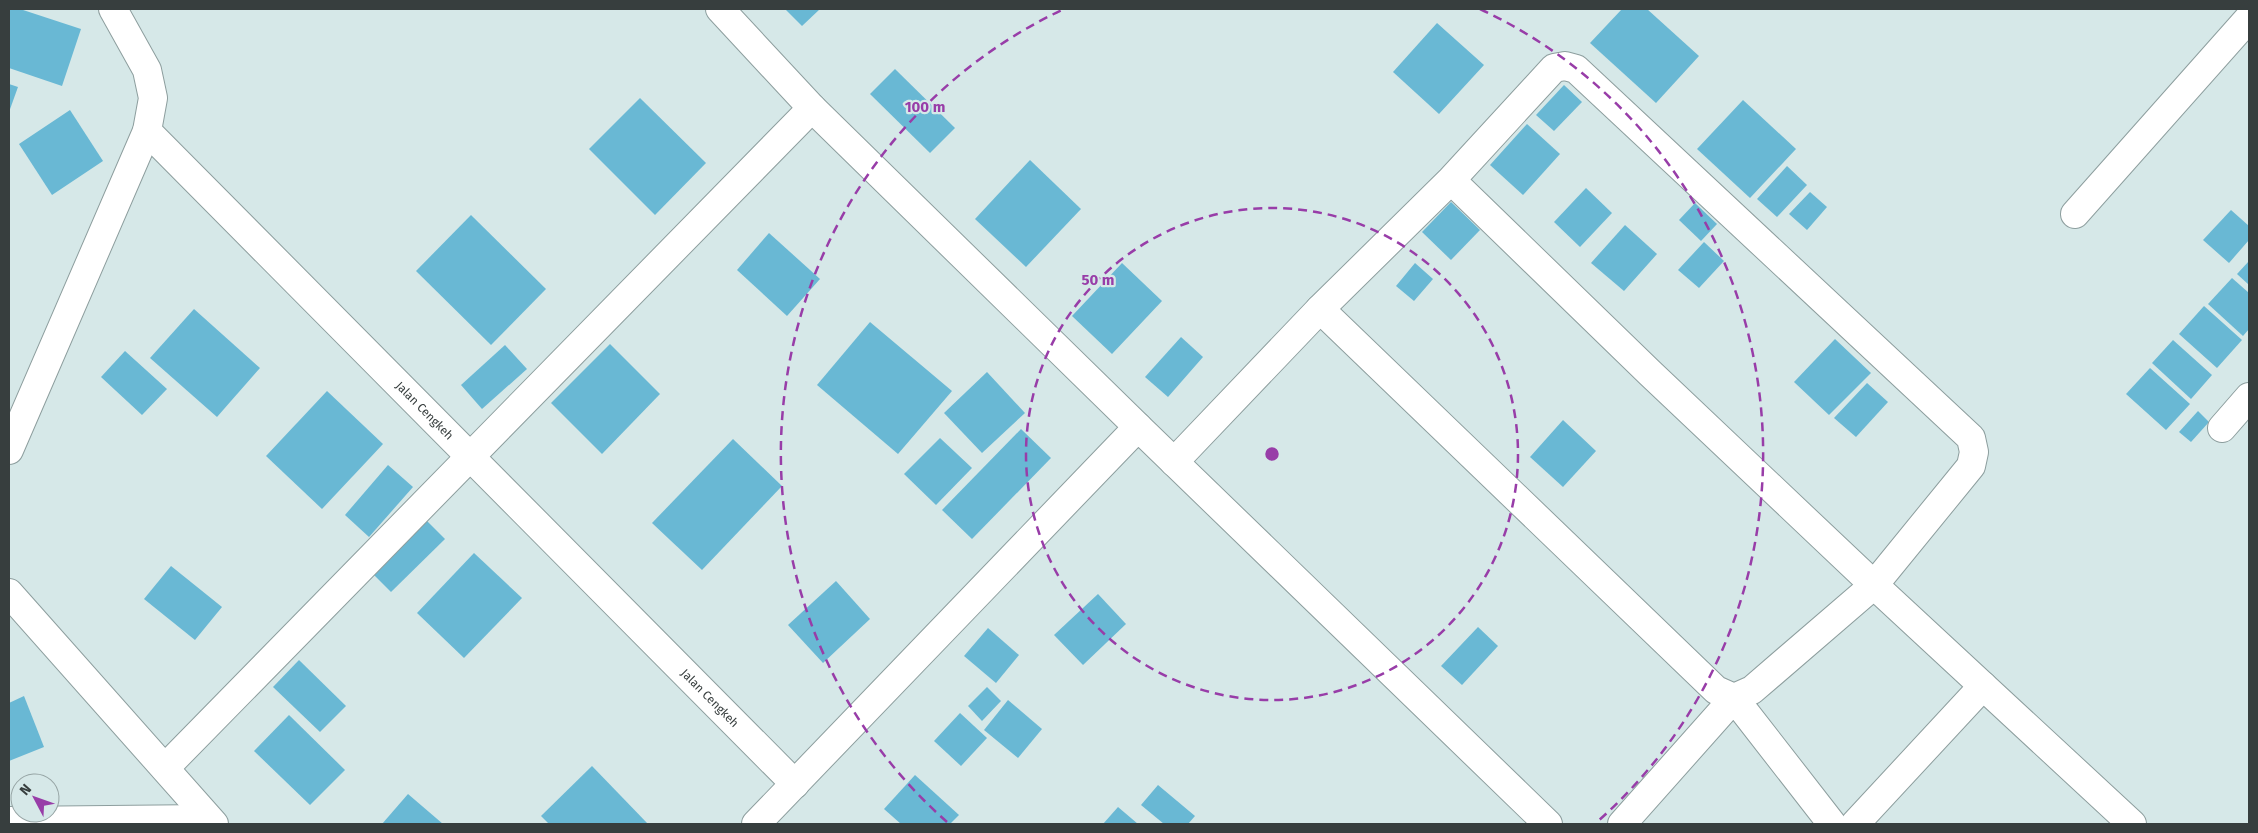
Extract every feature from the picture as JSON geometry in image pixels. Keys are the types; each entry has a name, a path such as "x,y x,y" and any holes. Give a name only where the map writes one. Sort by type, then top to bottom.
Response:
{"street":[{"path":"9,450 147,130 153,98 147,70 113,9"},
{"path":"720,9 812,108 1548,824"},
{"path":"2075,214 2249,18"},
{"path":"1174,462 1320,308 1451,180 1554,68 1565,66 1576,69 1971,438 1974,452 1971,466 1874,584 1772,674 1752,690 1734,698 1622,824"},
{"path":"165,768 812,108"},
{"name":"Jalan Cengkeh","path":"147,130 795,784"},
{"path":"1451,180 1650,373 2132,824"},
{"path":"1320,308 1716,690 1734,698 1832,824"},
{"path":"2222,428 2249,397"},
{"path":"756,824 1138,427"},
{"path":"9,593 211,821"},
{"path":"1855,824 1983,686"},
{"path":"9,821 211,821"}],"building":[{"path":"9,9 20,9 81,29 62,86 9,68"},
{"path":"785,9 820,9 802,26"},
{"path":"1622,9 1647,9 1699,56 1656,103 1590,43"},
{"path":"1437,23 1484,65 1439,114 1393,72"},
{"path":"895,69 955,128 930,153 870,94"},
{"path":"9,84 18,87 9,112"},
{"path":"1564,85 1582,102 1554,131 1536,115"},
{"path":"640,98 706,163 655,215 589,149"},
{"path":"1743,100 1796,149 1750,198 1697,149"},
{"path":"70,110 103,161 52,195 19,144"},
{"path":"1527,124 1560,154 1523,195 1490,165"},
{"path":"1030,160 1081,209 1026,267 975,219"},
{"path":"1787,166 1807,185 1777,217 1757,199"},
{"path":"1586,188 1612,213 1580,247 1554,222"},
{"path":"1810,192 1827,207 1807,230 1789,214"},
{"path":"1451,202 1480,230 1451,260 1422,232"},
{"path":"1695,203 1717,224 1701,241 1679,220"},
{"path":"2231,210 2249,226 2249,240 2229,263 2203,240"},
{"path":"471,215 546,289 491,345 416,271"},
{"path":"1625,225 1657,254 1624,291 1591,263"},
{"path":"769,233 820,279 787,316 737,270"},
{"path":"1704,242 1724,261 1699,288 1678,270"},
{"path":"2249,261 2249,285 2237,274"},
{"path":"1122,263 1162,301 1112,354 1072,316"},
{"path":"1415,263 1433,279 1414,301 1396,286"},
{"path":"2232,278 2249,293 2249,329 2243,336 2208,304"},
{"path":"2204,306 2242,340 2217,368 2179,334"},
{"path":"194,309 260,368 217,417 150,358"},
{"path":"870,322 952,391 898,454 817,385"},
{"path":"1181,337 1203,357 1168,397 1145,377"},
{"path":"1835,339 1871,373 1829,415 1794,382"},
{"path":"2173,340 2212,375 2191,399 2152,363"},
{"path":"610,344 660,394 602,454 551,403"},
{"path":"505,345 527,369 482,409 461,385"},
{"path":"125,351 167,389 142,415 101,377"},
{"path":"2150,368 2190,404 2166,430 2126,394"},
{"path":"987,372 1025,413 982,453 944,413"},
{"path":"1867,383 1888,402 1856,437 1834,418"},
{"path":"327,391 383,444 322,509 266,456"},
{"path":"2198,411 2209,422 2191,442 2179,432"},
{"path":"1563,420 1596,451 1563,487 1530,457"},
{"path":"1021,429 1051,458 972,539 942,510"},
{"path":"940,438 972,468 936,505 904,474"},
{"path":"733,439 782,486 702,570 652,523"},
{"path":"388,465 413,487 369,537 345,515"},
{"path":"423,517 445,539 391,592 369,570"},
{"path":"474,553 522,598 464,658 417,613"},
{"path":"171,566 222,607 195,640 144,599"},
{"path":"836,581 870,619 823,663 788,625"},
{"path":"1098,594 1126,624 1083,665 1054,635"},
{"path":"1478,627 1498,646 1462,685 1441,666"},
{"path":"988,628 1019,655 996,683 964,656"},
{"path":"299,660 346,706 320,732 273,687"},
{"path":"987,687 1001,701 982,721 968,706"},
{"path":"24,696 44,747 9,761 9,703"},
{"path":"1008,700 1042,729 1018,758 984,730"},
{"path":"960,713 987,738 961,766 934,741"},
{"path":"289,715 345,770 310,805 254,751"},
{"path":"592,766 648,824 549,824 541,816"},
{"path":"915,775 959,815 950,824 901,824 884,809"},
{"path":"1158,785 1195,816 1188,824 1164,824 1141,805"},
{"path":"408,794 443,824 382,824"},
{"path":"1118,807 1138,824 1103,824"}]}
